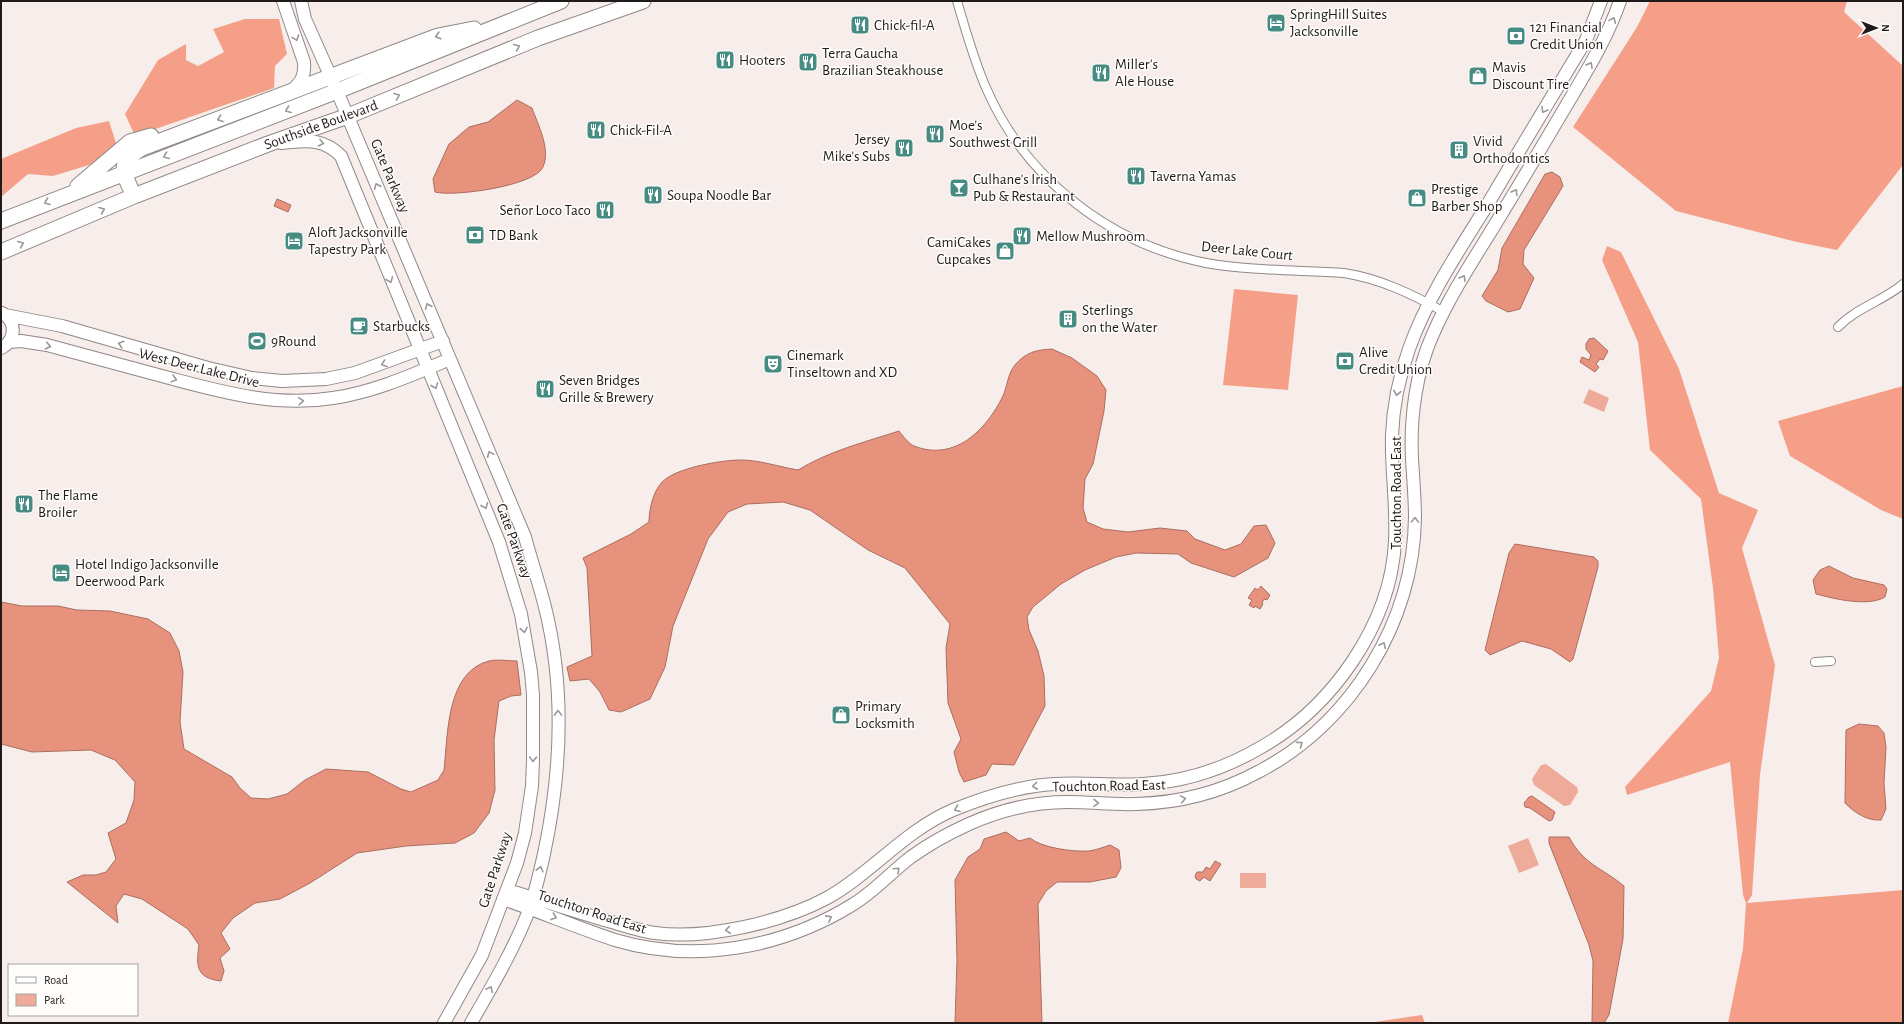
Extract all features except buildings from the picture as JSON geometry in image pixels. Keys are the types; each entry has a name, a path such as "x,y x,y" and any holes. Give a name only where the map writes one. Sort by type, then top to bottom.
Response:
{"highway":[{"name":"Southside Boulevard","path":"1,221 123,173 334,84 504,24 561,1"},
{"name":"Southside Boulevard","path":"1,252 134,196 268,144 348,116 538,38 643,1"},
{"path":"134,196 123,173 124,164 129,155 142,148 288,94 334,84"},
{"path":"66,195 130,142 141,138 196,128"}],"street":[{"path":"283,1 304,62 305,72 300,84 288,94"},
{"name":"Gate Parkway","path":"301,1 305,19 348,116 525,537 545,608 553,653 558,709 556,766 551,822 531,903 509,952 471,1023"},
{"name":"Deer Lake Court","path":"957,1 977,65 987,90 1010,131 1034,164 1054,184 1095,217 1141,242 1186,258 1233,267 1344,273 1362,276 1396,287 1444,312"},
{"name":"Touchton Road East","path":"505,895 531,903 656,933 676,934 717,931 758,924 826,898 850,883 913,832 952,811 1000,793 1027,787 1054,784 1144,784 1192,776 1239,759 1258,750 1292,727 1322,699 1350,667 1373,625 1386,588 1393,559 1395,540 1392,436 1395,401 1408,350 1429,304 1586,40 1601,1"},
{"name":"Touchton Road East","path":"531,903 616,940 653,948 706,951 758,944 778,939 815,925 849,907 884,882 910,858 935,840 955,830 998,813 1019,808 1064,802 1145,804 1192,797 1259,772 1313,735 1363,679 1375,661 1394,622 1411,562 1415,520 1412,441 1416,398 1430,341 1444,312 1478,252 1602,45 1620,1"},
{"path":"1529,134 1544,143"},
{"name":"Gate Parkway","path":"268,144 306,141 324,143 333,148 341,156 391,282 421,350 499,542 521,614 526,638 533,695 532,786 525,832 517,863 482,956 444,1023"},
{"path":"1838,327 1848,317 1876,303 1903,284"},
{"name":"West Deer Lake Drive","path":"3,314 62,326 208,368 267,380 311,380 341,376 370,369 443,341"},
{"name":"West Deer Lake Drive","path":"3,314 10,320 13,327 13,335 5,345"},
{"name":"West Deer Lake Drive","path":"5,345 22,341 47,346 219,392 270,400 316,400 353,394 391,383 450,359"},
{"path":"1815,662 1831,661"},
{"path":"1350,667 1363,679"},
{"path":"1338,682 1353,692"},
{"path":"1144,784 1145,804"},
{"path":"896,845 910,858"},
{"path":"770,920 778,939"},
{"path":"758,924 758,944"}],"green space":[{"path":"1589,389 1609,398 1604,412 1583,403"},
{"path":"1546,764 1577,787 1578,792 1570,805 1564,806 1534,785 1532,779 1541,765"},
{"path":"1528,838 1539,865 1519,873 1508,846"},
{"path":"1240,873 1266,873 1266,888 1240,888"}],"shaded area":[{"path":"1650,1 1847,1 1844,12 1903,66 1903,165 1837,250 1797,242 1676,211 1573,127 1637,27"},
{"path":"245,19 279,19 287,54 275,66 274,88 135,136 125,114 158,60 186,44 186,60 198,66 224,52 213,29"},
{"path":"517,100 532,108 543,137 546,153 545,160 543,167 537,174 510,185 493,188 459,193 435,192 433,179 449,144 469,127 488,122"},
{"path":"109,121 116,143 102,161 53,176 28,174 1,197 1,159 76,128"},
{"path":"1552,172 1560,177 1563,186 1524,250 1523,264 1534,278 1520,309 1508,312 1486,301 1482,296 1498,270 1502,248 1545,174"},
{"path":"277,199 291,205 288,212 274,206"},
{"path":"1607,246 1621,252 1679,369 1719,493 1758,510 1742,548 1775,665 1760,775 1752,895 1747,903 1903,890 1903,1023 1728,1023 1743,949 1746,903 1743,895 1730,762 1627,795 1625,787 1711,691 1719,658 1713,588 1701,499 1650,450 1638,342 1602,260"},
{"path":"1234,289 1298,295 1288,390 1223,385"},
{"path":"1594,338 1608,351 1603,360 1600,359 1596,364 1599,367 1595,372 1580,362 1582,357 1589,360 1591,355 1586,349 1586,344 1589,339"},
{"path":"1052,349 1072,358 1097,376 1106,390 1104,411 1093,464 1085,479 1083,508 1087,522 1103,529 1128,532 1160,528 1187,531 1195,539 1225,550 1241,544 1254,526 1266,525 1275,543 1268,558 1234,577 1191,563 1178,554 1136,553 1116,557 1085,570 1061,584 1033,607 1027,617 1029,630 1038,651 1044,676 1045,706 1014,765 992,764 986,775 964,782 959,772 954,752 961,739 948,703 946,648 950,624 905,568 868,550 810,510 783,502 747,504 728,512 708,539 673,626 665,667 650,699 621,712 609,710 600,692 589,679 570,681 567,667 592,656 587,568 583,558 631,534 649,522 653,498 659,486 667,478 692,467 733,460 755,461 798,470 822,457 899,431 912,445 929,450 943,450 956,446 968,440 988,420 1003,396 1011,372 1015,365 1027,354"},
{"path":"1903,386 1903,519 1881,510 1790,456 1778,421"},
{"path":"1515,544 1594,557 1598,561 1598,567 1573,659 1570,662 1551,649 1522,641 1490,655 1485,650 1509,553"},
{"path":"1829,566 1853,578 1884,585 1887,589 1885,597 1878,600 1861,602 1842,600 1816,594 1813,580 1820,570"},
{"path":"1261,586 1270,595 1267,600 1264,599 1260,609 1255,606 1254,608 1249,605 1252,600 1248,598 1255,588 1258,590"},
{"path":"1,602 22,606 58,606 77,610 110,611 148,619 170,633 179,651 183,672 180,722 184,749 232,777 240,788 251,798 268,799 287,794 305,780 326,769 368,772 401,789 411,792 438,780 444,770 452,706 457,691 464,678 475,667 489,661 517,661 521,695 511,696 499,701 494,740 495,790 489,813 474,833 455,843 406,846 357,853 310,883 280,899 255,903 233,918 221,933 230,949 220,958 224,971 221,981 207,977 202,974 198,965 199,945 188,929 142,899 124,894 116,906 118,923 67,882 83,875 96,875 106,872 116,859 108,833 126,823 134,800 135,782 115,760 91,750 32,752 1,744"},
{"path":"1859,724 1878,726 1884,733 1886,747 1884,783 1886,809 1881,820 1866,818 1845,803 1846,730"},
{"path":"1532,796 1555,812 1552,820 1549,821 1530,808 1525,807 1524,803 1529,797"},
{"path":"1006,832 1019,841 1030,838 1050,847 1066,850 1089,851 1110,845 1119,850 1121,868 1116,877 1090,882 1057,882 1046,891 1038,904 1042,1023 955,1023 957,960 955,880 968,857 980,849 984,839"},
{"path":"1549,837 1569,837 1587,860 1624,886 1623,939 1609,1015 1604,1023 1592,1023 1593,961 1589,945 1549,843"},
{"path":"1215,861 1221,864 1210,881 1204,877 1200,881 1196,879 1195,876 1197,872 1203,872 1206,867 1210,869"},
{"path":"1422,1015 1425,1023 1368,1023"}],"place":[{"name":"SpringHill Suites Jacksonville","path":"1276,23"},
{"name":"Chick-fil-A","path":"860,25"},
{"name":"121 Financial Credit Union","path":"1516,36"},
{"name":"Hooters","path":"725,60"},
{"name":"Terra Gaucha Brazilian Steakhouse","path":"808,62"},
{"name":"Miller's Ale House","path":"1101,73"},
{"name":"Mavis Discount Tire","path":"1478,76"},
{"name":"Chick-Fil-A","path":"596,130"},
{"name":"Moe's Southwest Grill","path":"935,134"},
{"name":"Jersey Mike's Subs","path":"904,148"},
{"name":"Vivid Orthodontics","path":"1459,150"},
{"name":"Taverna Yamas","path":"1136,176"},
{"name":"Culhane's Irish Pub & Restaurant","path":"959,188"},
{"name":"Soupa Noodle Bar","path":"653,195"},
{"name":"Prestige Barber Shop","path":"1417,198"},
{"name":"Señor Loco Taco","path":"605,210"},
{"name":"TD Bank","path":"475,235"},
{"name":"Mellow Mushroom","path":"1022,236"},
{"name":"Aloft Jacksonville Tapestry Park","path":"294,241"},
{"name":"CamiCakes Cupcakes","path":"1005,251"},
{"name":"Sterlings on the Water","path":"1068,319"},
{"name":"Starbucks","path":"359,326"},
{"name":"9Round","path":"257,341"},
{"name":"Alive Credit Union","path":"1345,361"},
{"name":"Cinemark Tinseltown and XD","path":"773,364"},
{"name":"Seven Bridges Grille & Brewery","path":"545,389"},
{"name":"The Flame Broiler","path":"24,504"},
{"name":"Hotel Indigo Jacksonville Deerwood Park","path":"61,573"},
{"name":"Primary Locksmith","path":"841,715"}]}
